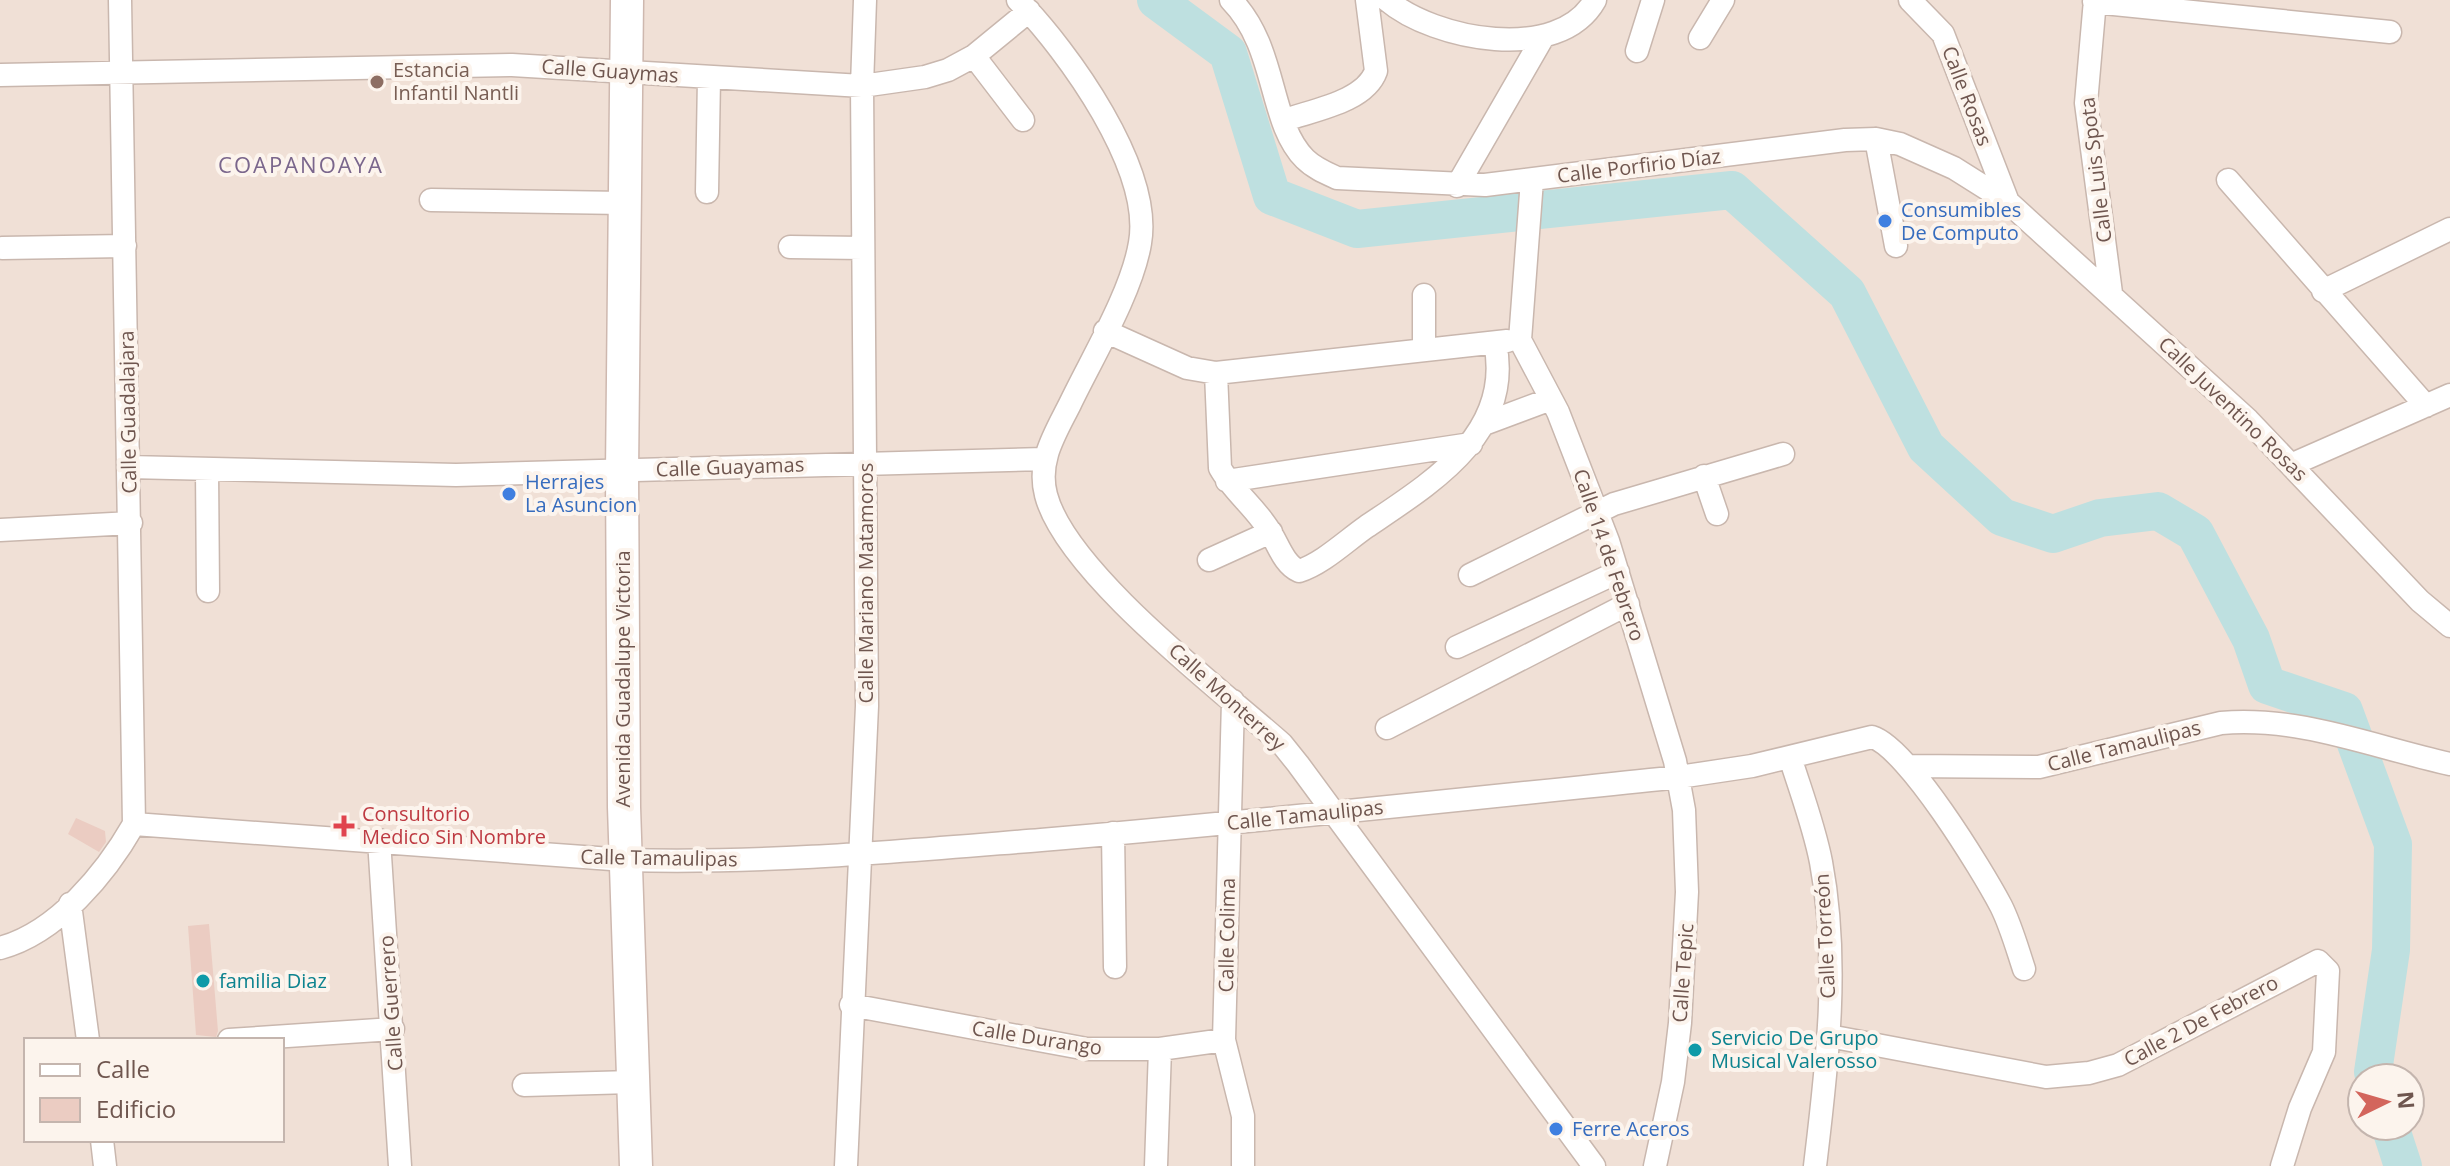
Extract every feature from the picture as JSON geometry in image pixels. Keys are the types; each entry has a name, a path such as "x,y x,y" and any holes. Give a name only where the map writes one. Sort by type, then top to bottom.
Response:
{"main road":[{"name":"Avenida Guadalupe Victoria","path":"627,0 622,472 625,860 636,1166"}],"street":[{"name":"Calle Guadalajara","path":"120,0 134,824"},
{"name":"Calle Mariano Matamoros","path":"846,1166 867,706 862,86 865,0"},
{"name":"Calle Porfirio Díaz","path":"1231,0 1246,16 1257,35 1285,120 1305,159 1337,178 1457,186 1532,180 1813,142 1876,139 1923,153 2008,202"},
{"path":"1285,120 1351,96 1372,81 1376,71 1367,0"},
{"path":"1390,1 1415,20 1455,34 1543,37 1572,25 1588,12 1595,0"},
{"path":"1637,51 1653,0"},
{"path":"1700,38 1723,0"},
{"name":"Calle Rosas","path":"1910,0 1943,34 2008,202"},
{"path":"2094,1 2390,32"},
{"name":"Calle Luis Spota","path":"2094,1 2086,72 2088,137 2111,293"},
{"name":"Calle Guaymas","path":"0,75 512,65 627,69 709,78 862,86 925,77 974,56 1024,6"},
{"path":"1024,6 1057,43 1096,105 1122,153 1141,200 1140,245 1105,331 1044,459"},
{"path":"1457,186 1543,37"},
{"path":"974,56 1023,120"},
{"path":"707,192 709,78"},
{"path":"1876,139 1896,246"},
{"path":"1105,331 1187,368 1216,373 1520,340 1532,180"},
{"path":"2228,180 2426,406"},
{"path":"431,200 624,203"},
{"name":"Calle Juventino Rosas","path":"2008,202 2111,293 2293,464 2420,601 2450,626"},
{"path":"2323,291 2450,229"},
{"path":"2,248 125,246"},
{"path":"790,247 863,248"},
{"path":"1424,295 1424,350"},
{"name":"Calle 14 de Febrero","path":"1520,340 1551,399 1597,512 1628,604 1679,777"},
{"path":"1216,373 1217,451 1227,481 1260,514 1293,569 1306,569 1431,483 1471,444 1484,424 1496,388 1495,343"},
{"path":"2293,464 2450,395"},
{"path":"1484,424 1551,399"},
{"path":"1227,481 1471,444"},
{"path":"1470,575 1597,512 1704,476 1783,454"},
{"name":"Calle Guayamas","path":"129,467 394,475 622,472 865,462 1044,459"},
{"name":"Calle Monterrey","path":"1044,459 1047,498 1089,566 1132,613 1282,744 1594,1166"},
{"path":"207,470 208,591"},
{"path":"1704,476 1717,514"},
{"path":"0,530 131,523"},
{"path":"1209,560 1271,532"},
{"path":"1457,647 1618,572"},
{"path":"1387,728 1628,604"},
{"name":"Calle Colima","path":"1233,701 1224,1040 1243,1116 1243,1166"},
{"name":"Calle Tamaulipas","path":"134,824 625,860 694,861 859,854 1113,833 1679,777 1790,757 1872,737 1884,740 1908,766 2039,767 2221,723 2281,721 2450,764"},
{"name":"Calle Torreón","path":"1790,757 1813,828 1825,892 1830,963 1829,1036 1815,1166"},
{"path":"1908,766 1988,882 2007,921 2024,969"},
{"name":"Calle Tepic","path":"1655,1166 1673,1082 1685,954 1687,847 1679,777"},
{"path":"0,948 33,935 70,904 114,855 134,824"},
{"path":"1113,833 1115,967"},
{"name":"Calle Guerrero","path":"379,840 400,1166"},
{"path":"70,904 88,1038"},
{"name":"Calle 2 De Febrero","path":"1829,1036 2046,1077 2069,1076 2118,1065 2310,963 2324,963 2328,971 2324,1052 2300,1108 2282,1166"},
{"name":"Calle Durango","path":"851,1005 1087,1049 1160,1049 1224,1040"},
{"path":"259,1038 393,1029"},
{"path":"1156,1166 1160,1049"},
{"path":"524,1085 632,1082"},
{"path":"102,1142 105,1166"}],"shaded area":[{"path":"0,0 2450,0 2450,1166 0,1166"}],"building":[{"path":"76,818 105,831 106,842 99,852 68,834"},
{"name":"familia Diaz","path":"209,924 216,1037 196,1035 188,926"}],"waterway":[{"path":"1156,0 1228,53 1272,196 1357,229 1732,190 1847,293 1926,447 2002,517 2053,534 2100,518 2158,511 2195,533 2251,639 2267,685 2344,711 2393,844 2391,950 2374,1062"},
{"path":"2395,1142 2403,1166"}],"place":[{"name":"Estancia Infantil Nantli","path":"377,82"},
{"name":"Consumibles De Computo","path":"1885,221"},
{"name":"Herrajes La Asuncion","path":"509,494"},
{"name":"Consultorio Medico Sin Nombre","path":"344,826"},
{"name":"familia Diaz","path":"203,981"},
{"name":"Servicio De Grupo Musical Valerosso","path":"1695,1050"},
{"name":"Ferre Aceros","path":"1556,1129"}],"district":[{"name":"COAPANOAYA","path":"301,165"}]}
